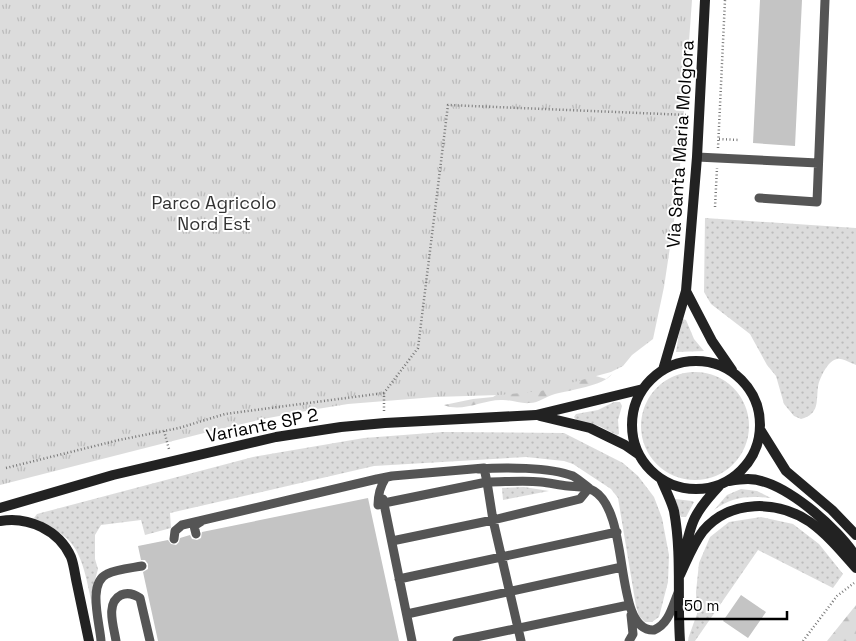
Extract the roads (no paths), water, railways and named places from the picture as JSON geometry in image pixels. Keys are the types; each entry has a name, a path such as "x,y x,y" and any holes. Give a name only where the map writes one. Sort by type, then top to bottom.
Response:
{"main road":[{"name":"Via Santa Maria Molgora","path":"663,370 686,291 700,116 705,0"},
{"path":"680,574 694,517 706,499 724,483 740,473 749,462 761,432 760,414 755,397 749,387 732,371 712,341 686,291"},
{"path":"732,371 716,364 699,360 676,364 663,370 649,381 643,388 634,408 632,419 634,440 638,454 645,464 661,479 680,487 707,489 724,483 750,479 768,484 795,497 810,508 834,531 856,557"},
{"name":"Variante SP 2","path":"0,508 172,460 284,436 341,427 385,423 536,415 643,388"},
{"name":"Variante SP 2","path":"536,415 590,428 625,445 638,454"},
{"path":"761,432 786,471 832,510 856,535"},
{"path":"661,479 674,510 680,574 678,618 680,641"},
{"path":"680,574 697,540 712,522 733,510 749,506 781,509 805,519 830,539 856,568"},
{"path":"0,521 20,521 35,524 48,530 64,546 72,559 89,641"},
{"path":"673,641 678,618"}],"lane":[{"path":"759,198 816,202 826,0"},
{"path":"697,157 818,163"},
{"path":"174,539 175,531 182,526 205,519 392,476 484,468 488,482 493,520 521,641"},
{"path":"412,641 392,541 378,495 386,477 480,469 521,469 574,476 602,497 609,505 617,532 630,608 633,634 629,641"},
{"path":"377,480 381,504"},
{"path":"381,504 488,482 540,482 589,488"},
{"path":"392,541 493,520 580,499 589,488"},
{"path":"196,534 194,526 205,519"},
{"path":"399,579 617,532"},
{"path":"100,639 95,595 98,582 106,574 142,566"},
{"path":"407,614 622,567"},
{"path":"630,608 642,628 654,630 666,622 679,591"},
{"path":"116,641 111,614 113,604 116,598 125,594 134,594 140,598 150,641"},
{"path":"457,641 630,608"}],"park label":[{"name":"Parco Agricolo Nord Est","path":"214,212"}]}
